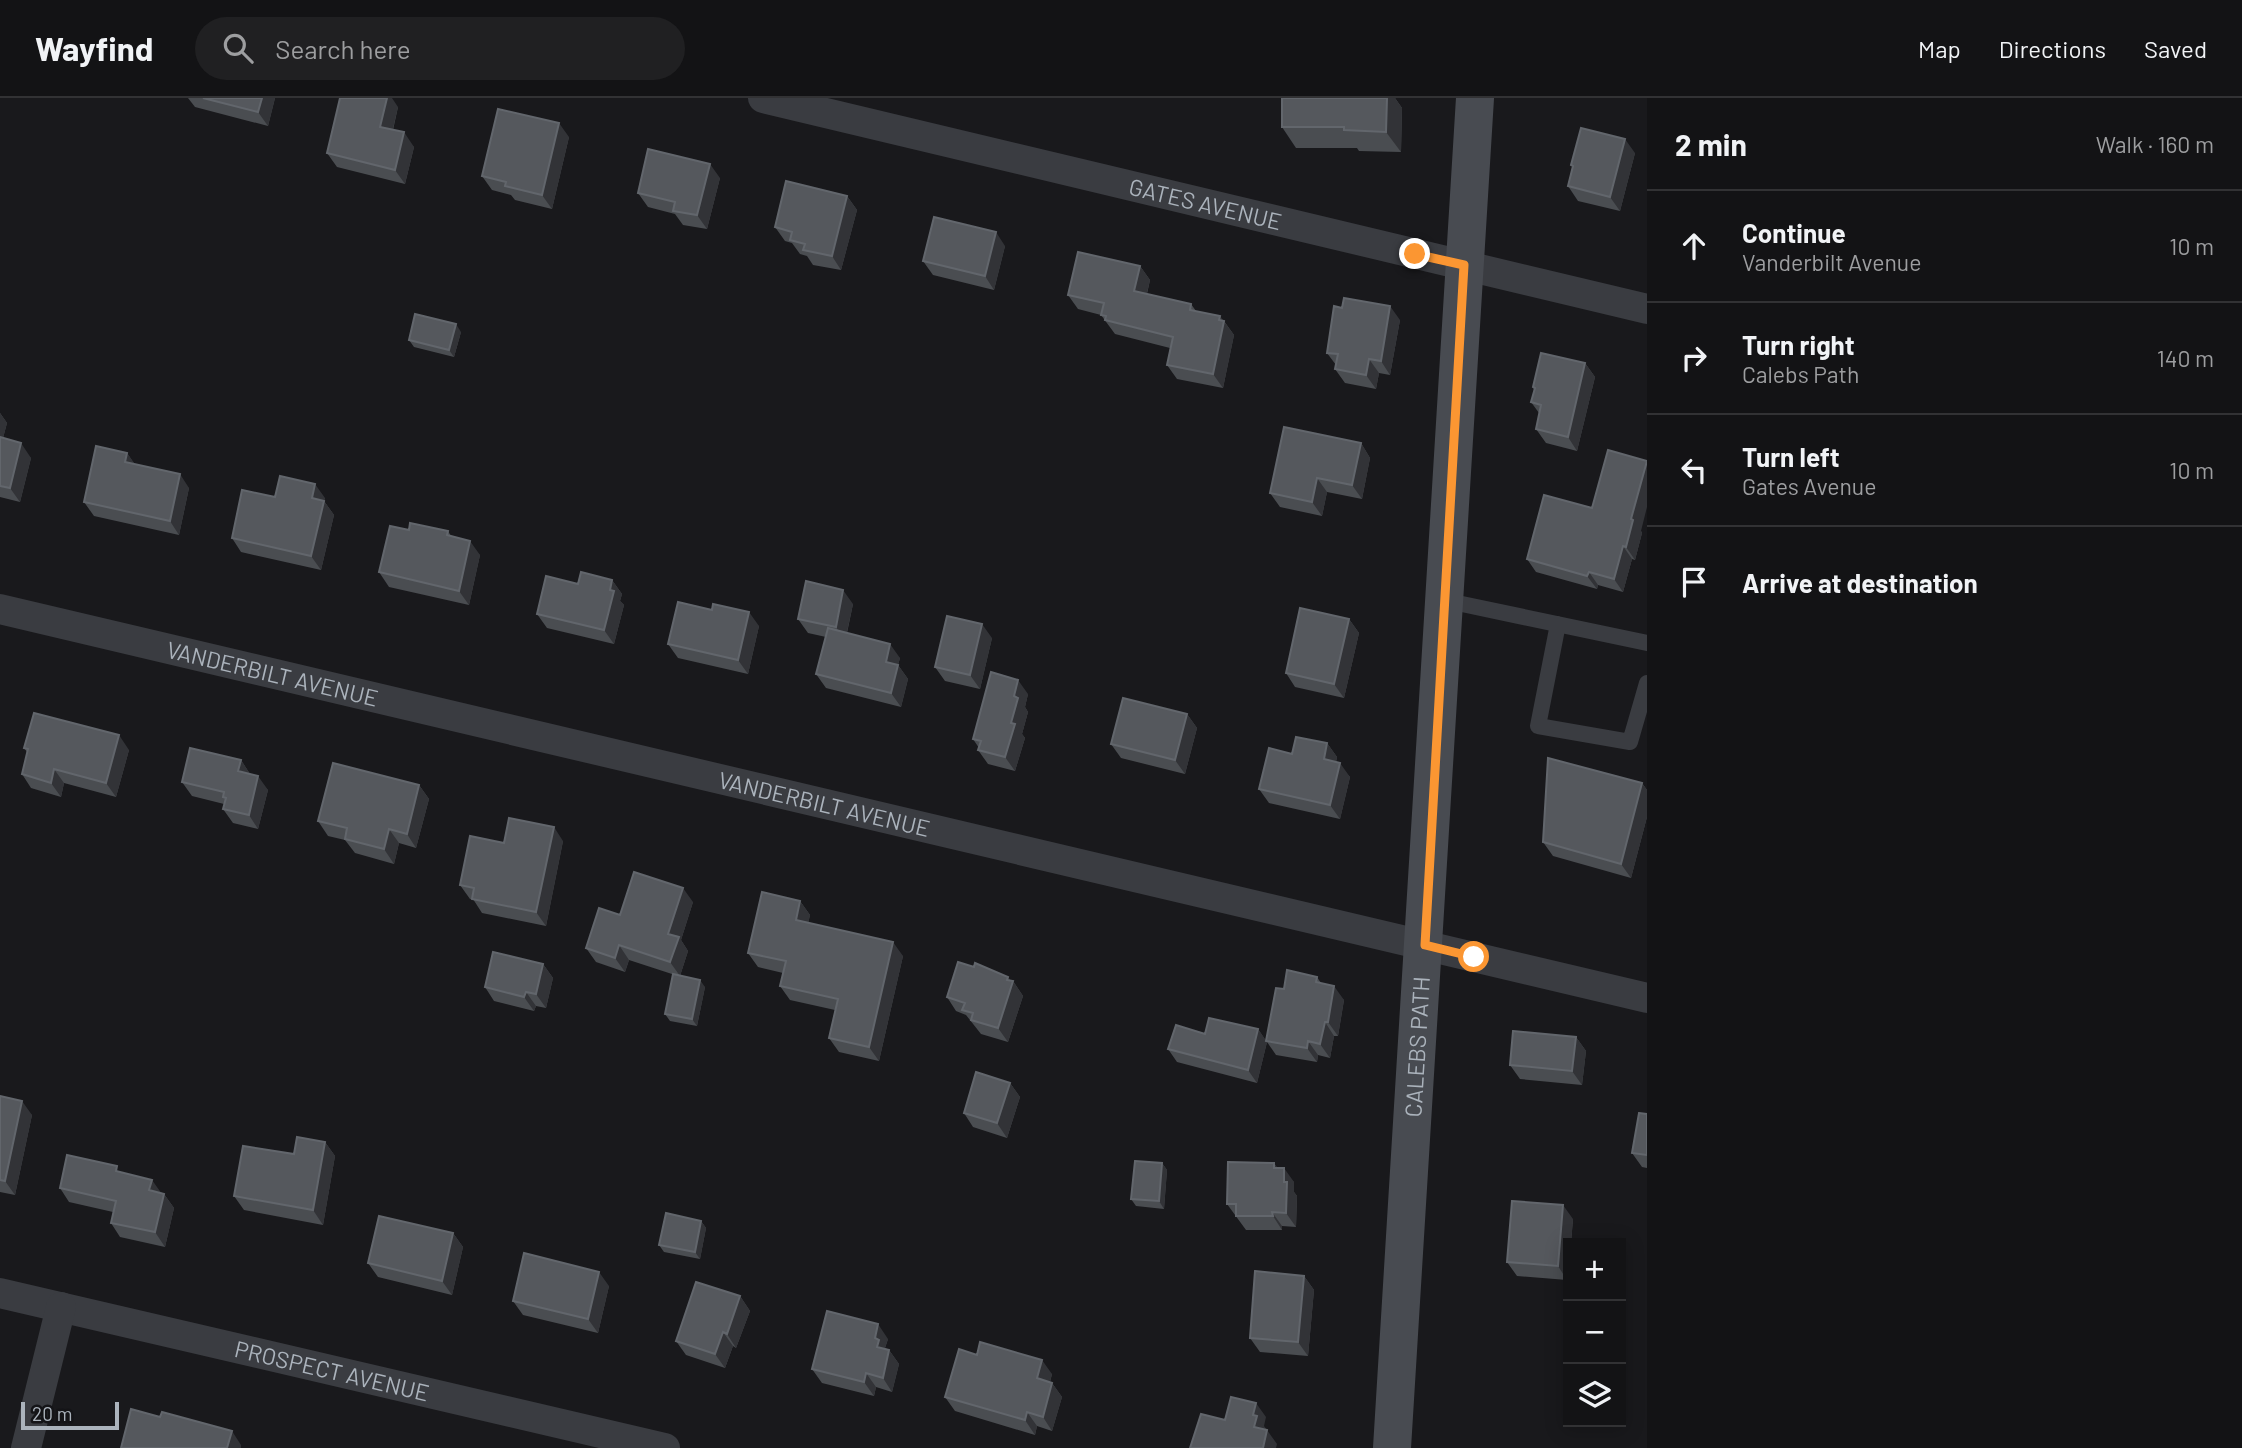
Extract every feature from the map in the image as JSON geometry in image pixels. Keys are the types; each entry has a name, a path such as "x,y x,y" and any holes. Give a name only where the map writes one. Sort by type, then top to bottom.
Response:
{"street":[{"name":"GATES AVENUE","path":"763,98 1647,309"},
{"name":"CALEBS PATH","path":"1392,1448 1475,98"},
{"name":"VANDERBILT AVENUE","path":"0,609 1647,998"},
{"name":"PROSPECT AVENUE","path":"0,1293 665,1448"},
{"path":"26,1448 61,1307"}],"lane":[{"path":"1443,600 1647,643"},
{"path":"1558,624 1538,726 1630,742 1647,683"}],"building":[{"path":"203,98 262,98 258,112"},
{"path":"340,98 387,98 380,127 404,132 395,170 327,153"},
{"path":"1282,98 1387,98 1386,132 1344,130 1344,127 1282,127"},
{"path":"498,109 559,123 542,195 505,186 506,182 482,176"},
{"path":"1581,128 1625,139 1610,197 1568,186"},
{"path":"648,149 710,164 697,215 673,211 675,202 638,193"},
{"path":"786,181 847,196 832,256 803,250 805,244 790,240 792,232 775,227"},
{"path":"934,217 996,232 985,276 923,261"},
{"path":"1078,252 1140,266 1134,291 1191,304 1190,310 1220,316 1219,320 1224,321 1213,374 1167,365 1173,337 1105,320 1106,316 1101,315 1104,303 1068,295"},
{"path":"1344,298 1390,306 1381,361 1369,359 1366,375 1335,369 1338,354 1327,353 1334,306 1342,308"},
{"path":"415,314 456,324 449,350 409,340"},
{"path":"1541,353 1585,363 1568,437 1536,429 1541,405 1531,402"},
{"path":"1284,427 1361,443 1352,485 1317,478 1312,502 1270,493"},
{"path":"0,437 21,443 10,488 0,486"},
{"path":"96,446 127,453 125,462 180,474 170,521 84,502"},
{"path":"1608,450 1647,461 1626,547 1623,546 1614,579 1589,572 1587,576 1527,559 1544,495 1592,508"},
{"path":"280,476 315,484 312,498 324,501 311,556 232,538 242,490 275,497"},
{"path":"410,523 448,531 447,535 470,541 459,591 379,572 390,526 409,530"},
{"path":"581,572 612,580 610,590 614,591 604,630 537,614 546,576 578,584"},
{"path":"806,581 843,590 836,627 798,619"},
{"path":"678,602 712,610 713,604 749,612 738,660 668,644"},
{"path":"1300,608 1349,619 1334,684 1286,673"},
{"path":"947,616 982,624 970,675 935,667"},
{"path":"828,628 890,644 886,662 898,665 891,693 816,674"},
{"path":"991,672 1018,680 1014,696 1018,698 1011,723 1015,724 1005,757 978,750 981,741 973,739"},
{"path":"1123,698 1187,714 1175,760 1111,744"},
{"path":"34,713 119,735 106,783 54,769 51,783 22,774 28,749 24,748"},
{"path":"1296,737 1327,743 1324,759 1340,763 1330,805 1259,789 1269,748 1292,754"},
{"path":"190,748 241,760 238,771 258,776 249,815 223,809 226,798 223,797 224,792 182,782"},
{"path":"1548,758 1642,783 1621,864 1543,842"},
{"path":"333,763 419,785 407,834 389,829 384,849 345,839 347,828 318,821"},
{"path":"509,818 554,827 536,912 472,899 474,888 460,885 470,836 504,843"},
{"path":"634,872 683,888 668,934 679,937 670,962 619,945 615,958 586,948 599,908 620,915"},
{"path":"762,892 800,901 796,920 893,942 869,1047 829,1038 838,999 780,986 786,961 748,953"},
{"path":"493,952 543,964 536,994 526,992 524,997 485,987"},
{"path":"958,962 974,967 975,963 1013,981 998,1028 971,1020 973,1013 962,1010 965,1003 947,997"},
{"path":"1287,970 1317,977 1316,982 1334,986 1328,1022 1325,1022 1320,1044 1308,1041 1307,1048 1266,1041 1276,988 1284,989"},
{"path":"673,974 700,980 692,1019 665,1014"},
{"path":"1209,1018 1258,1029 1248,1070 1168,1049 1176,1025 1205,1034"},
{"path":"1513,1031 1576,1037 1572,1071 1510,1065"},
{"path":"976,1072 1010,1083 997,1123 964,1113"},
{"path":"0,1096 22,1101 5,1181 0,1180"},
{"path":"1639,1113 1647,1114 1647,1155 1632,1153"},
{"path":"297,1137 325,1142 313,1210 234,1196 243,1146 294,1154"},
{"path":"67,1155 117,1166 116,1171 152,1180 149,1190 164,1194 155,1232 111,1223 116,1201 60,1188"},
{"path":"1135,1161 1162,1163 1159,1201 1131,1199"},
{"path":"1228,1162 1274,1163 1274,1168 1284,1168 1284,1182 1287,1182 1286,1213 1272,1212 1273,1216 1236,1216 1236,1204 1227,1204"},
{"path":"1512,1201 1563,1205 1558,1266 1507,1262"},
{"path":"666,1213 701,1221 695,1252 659,1245"},
{"path":"379,1216 453,1233 442,1281 368,1263"},
{"path":"524,1253 599,1272 588,1319 513,1301"},
{"path":"1255,1271 1304,1276 1298,1342 1250,1338"},
{"path":"696,1282 740,1296 727,1334 723,1332 715,1354 676,1341"},
{"path":"827,1311 878,1324 875,1338 879,1340 877,1347 889,1350 883,1378 866,1373 864,1382 812,1369"},
{"path":"980,1342 1042,1360 1037,1378 1052,1383 1043,1417 1027,1412 1025,1420 945,1397 959,1349 977,1355"},
{"path":"1231,1397 1256,1403 1254,1427 1267,1430 1263,1448 1190,1448 1201,1414 1225,1420"},
{"path":"131,1409 160,1417 162,1412 232,1431 227,1448 121,1448"}],"route":[{"path":"1415,254 1464,265 1447,524 1425,945 1474,957"}]}
